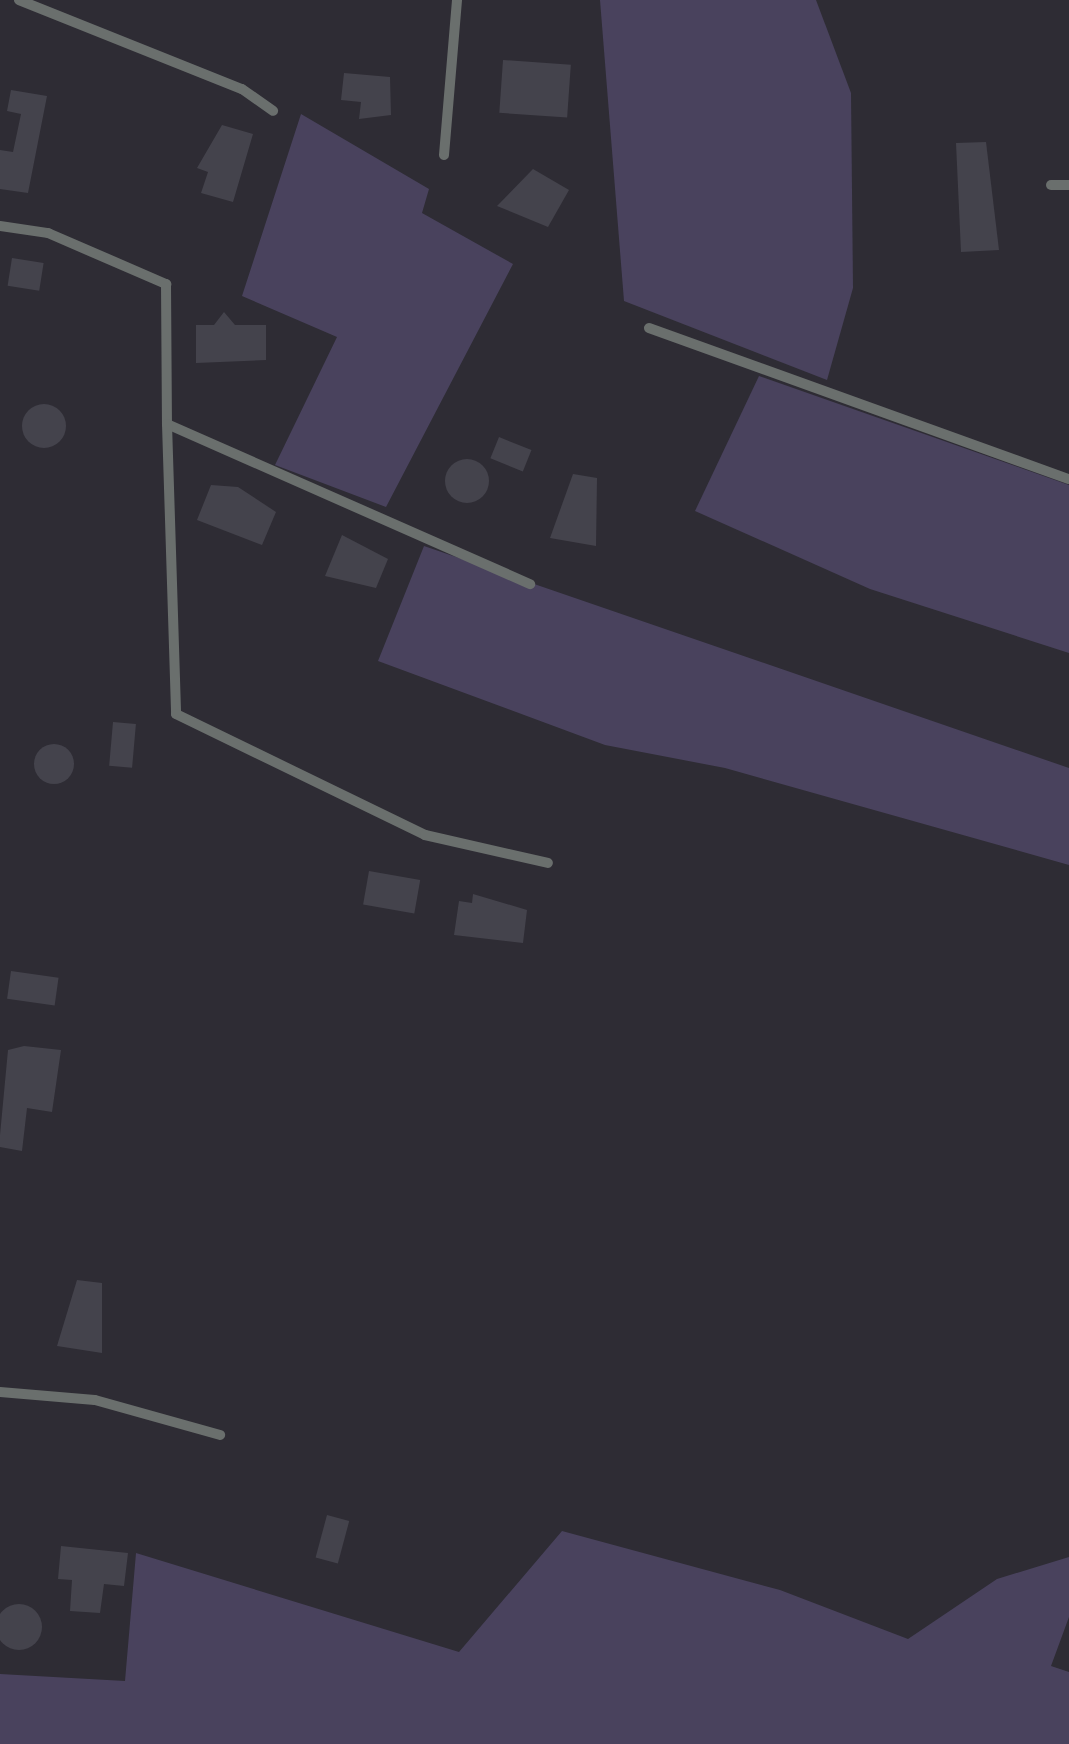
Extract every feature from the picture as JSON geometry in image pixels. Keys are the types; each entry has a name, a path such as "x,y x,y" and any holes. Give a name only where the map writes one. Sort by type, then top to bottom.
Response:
{"lane":[{"path":"19,0 242,89 273,111"},
{"path":"444,155 458,0"},
{"path":"1051,185 1069,185"},
{"path":"0,226 48,233 166,284 176,714 425,836 548,863"},
{"path":"649,328 1069,479"},
{"path":"167,424 530,584"},
{"path":"0,1392 94,1400 220,1436"}],"shaded area":[{"path":"600,0 816,0 851,93 853,288 827,380 624,301"},
{"path":"301,114 429,189 422,213 513,264 386,507 275,465 337,337 242,296"},
{"path":"759,376 1069,485 1069,653 870,589 695,511"},
{"path":"424,546 1069,768 1069,865 725,768 605,745 378,661"},
{"path":"562,1531 780,1590 908,1639 997,1579 1069,1557 1069,1617 1051,1666 1069,1672 1069,1744 0,1744 0,1674 125,1681 136,1553 459,1652"}],"building":[{"path":"503,60 571,65 567,118 499,113"},
{"path":"344,73 390,77 391,115 359,119 361,102 341,100"},
{"path":"11,90 47,96 28,193 0,189 0,150 13,152 21,114 7,111"},
{"path":"222,125 253,134 233,202 201,193 208,172 197,168"},
{"path":"986,142 999,250 961,252 956,143"},
{"path":"533,169 569,190 548,227 497,206"},
{"path":"12,258 44,263 39,291 8,286"},
{"path":"224,312 235,325 266,325 266,360 196,363 196,325 214,325"},
{"path":"44,404 60,410 66,426 60,442 44,448 28,442 22,426 28,410"},
{"path":"499,437 531,450 523,471 490,458"},
{"path":"467,459 482,466 489,481 482,496 467,503 452,496 445,481 452,466"},
{"path":"573,474 597,478 596,546 550,538"},
{"path":"211,485 238,487 276,512 262,545 197,520"},
{"path":"342,535 388,559 376,588 325,576"},
{"path":"113,722 136,724 132,768 109,766"},
{"path":"54,744 68,750 74,764 68,778 54,784 40,778 34,764 40,750"},
{"path":"369,871 420,880 414,914 363,904"},
{"path":"473,894 527,910 523,943 454,935 459,901 472,903"},
{"path":"11,971 59,978 55,1005 7,999"},
{"path":"24,1046 61,1050 52,1112 27,1108 22,1151 0,1147 0,1135 8,1050"},
{"path":"77,1280 102,1283 102,1353 57,1346"},
{"path":"327,1515 349,1521 338,1563 316,1558"},
{"path":"61,1546 128,1553 124,1586 104,1584 100,1613 70,1611 72,1580 58,1579"},
{"path":"19,1604 35,1611 42,1627 35,1643 19,1650 3,1643 -4,1627 3,1611"}]}
